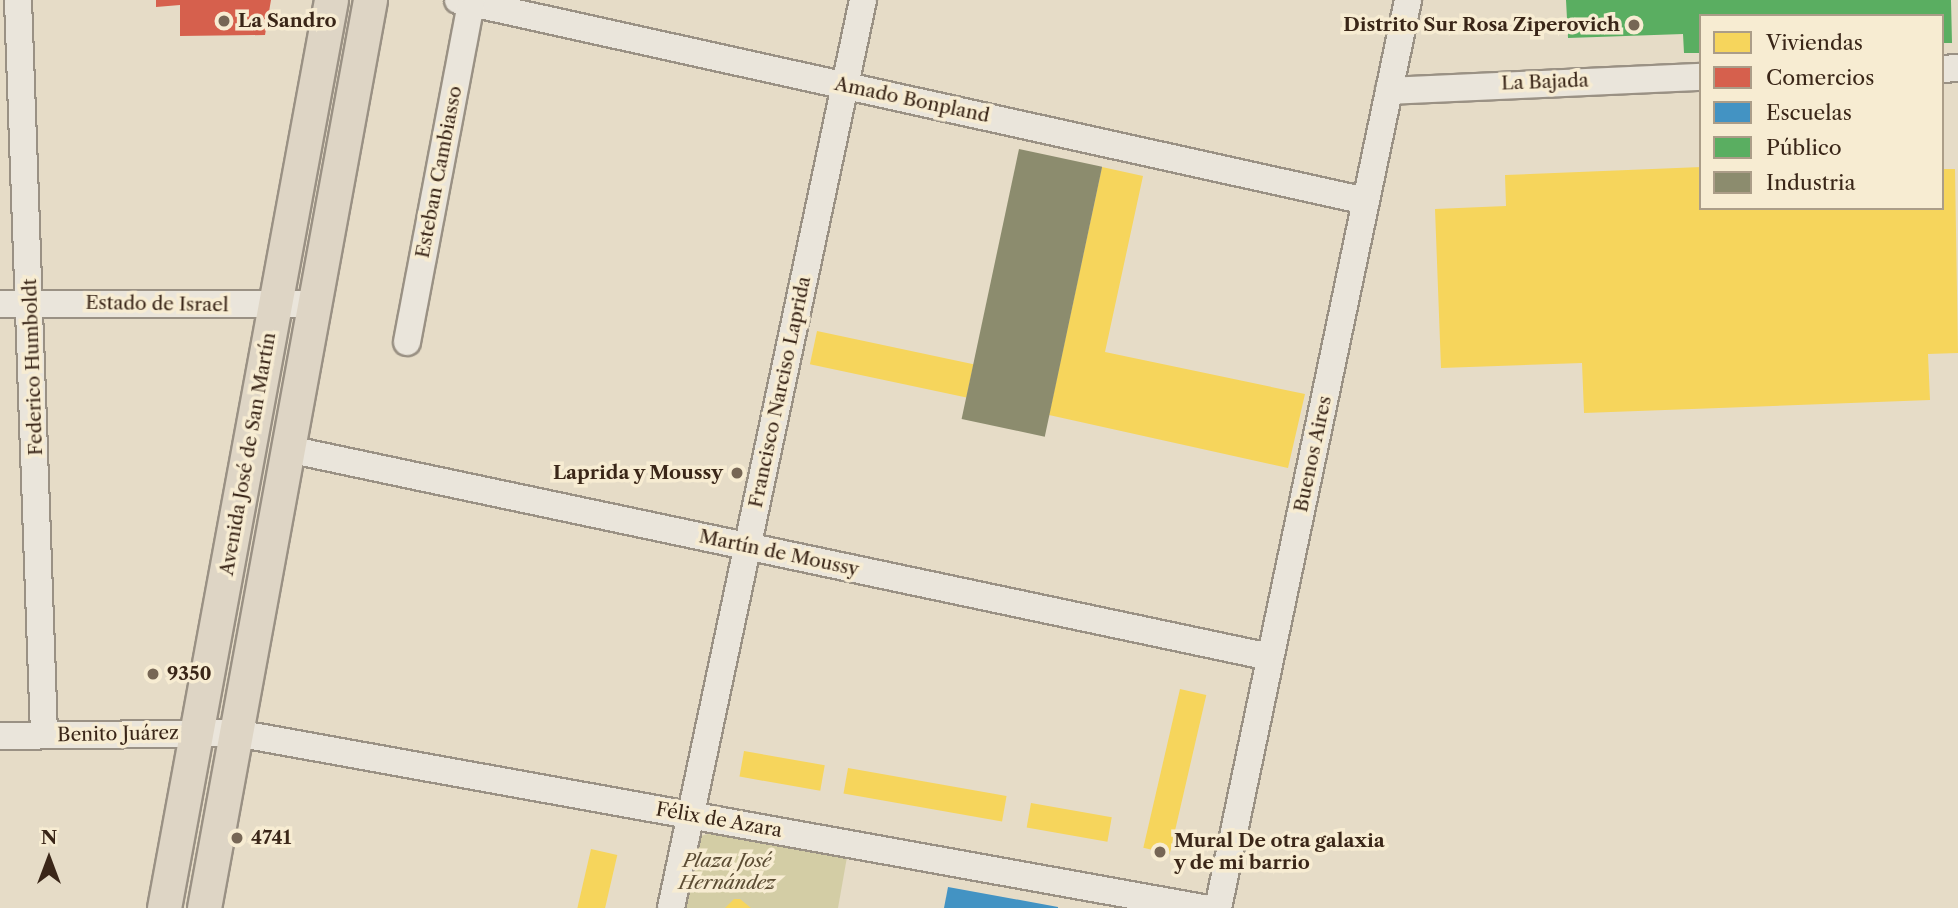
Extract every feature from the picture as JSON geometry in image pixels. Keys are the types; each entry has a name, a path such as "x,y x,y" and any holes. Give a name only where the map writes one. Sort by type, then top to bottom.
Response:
{"main road":[{"name":"Avenida José de San Martín","path":"164,908 331,0"},
{"name":"Avenida José de San Martín","path":"204,908 370,0"}],"street":[{"name":"Federico Humboldt","path":"18,0 31,302 44,734"},
{"name":"Francisco Narciso Laprida","path":"671,908 863,0"},
{"name":"Buenos Aires","path":"1218,908 1408,0"},
{"name":"Amado Bonpland","path":"465,1 1366,201"},
{"name":"Esteban Cambiasso","path":"407,342 465,1"},
{"name":"La Bajada","path":"1389,91 1699,77"},
{"name":"Estado de Israel","path":"0,304 314,304"},
{"name":"Martín de Moussy","path":"288,449 1270,657"},
{"name":"Benito Juárez","path":"0,736 236,733"},
{"name":"Félix de Azara","path":"236,733 1203,908"}],"green space":[{"name":"Plaza José Hernández","path":"711,833 847,857 838,908 683,908 695,848 701,836"}],"building: Viviendas":[{"path":"1102,167 1143,176 1105,352 1305,394 1288,468 1049,415"},
{"path":"1699,167 1699,210 1944,210 1944,169 1955,169 1958,353 1928,354 1930,400 1584,413 1582,363 1441,368 1435,209 1506,206 1505,175"},
{"path":"817,331 974,364 966,398 810,364"},
{"path":"1180,689 1206,695 1170,854 1143,848"},
{"path":"744,751 825,765 820,791 739,777"},
{"path":"848,768 1007,796 1002,822 843,794"},
{"path":"1031,803 1112,817 1107,842 1027,828"},
{"path":"591,849 617,855 605,908 577,908"},
{"path":"734,899 740,899 751,908 725,908"}],"building: Comercios":[{"name":"La Sandro","path":"156,0 271,0 265,35 180,36 180,5 156,7"}],"building: Escuelas":[{"path":"948,887 1058,907 1058,908 944,908"}],"building: Público":[{"name":"Distrito Sur Rosa Ziperovich","path":"1566,0 1951,0 1952,43 1944,43 1944,14 1699,14 1699,53 1684,53 1683,34 1568,38"}],"building: Industria":[{"path":"1019,149 1102,167 1045,437 962,419"}],"place":[{"name":"La Sandro","path":"224,21"},
{"name":"Distrito Sur Rosa Ziperovich","path":"1634,25"},
{"name":"Laprida y Moussy","path":"737,473"},
{"name":"9350","path":"153,674"},
{"name":"4741","path":"237,838"},
{"name":"Mural De otra galaxia y de mi barrio","path":"1160,852"}]}
